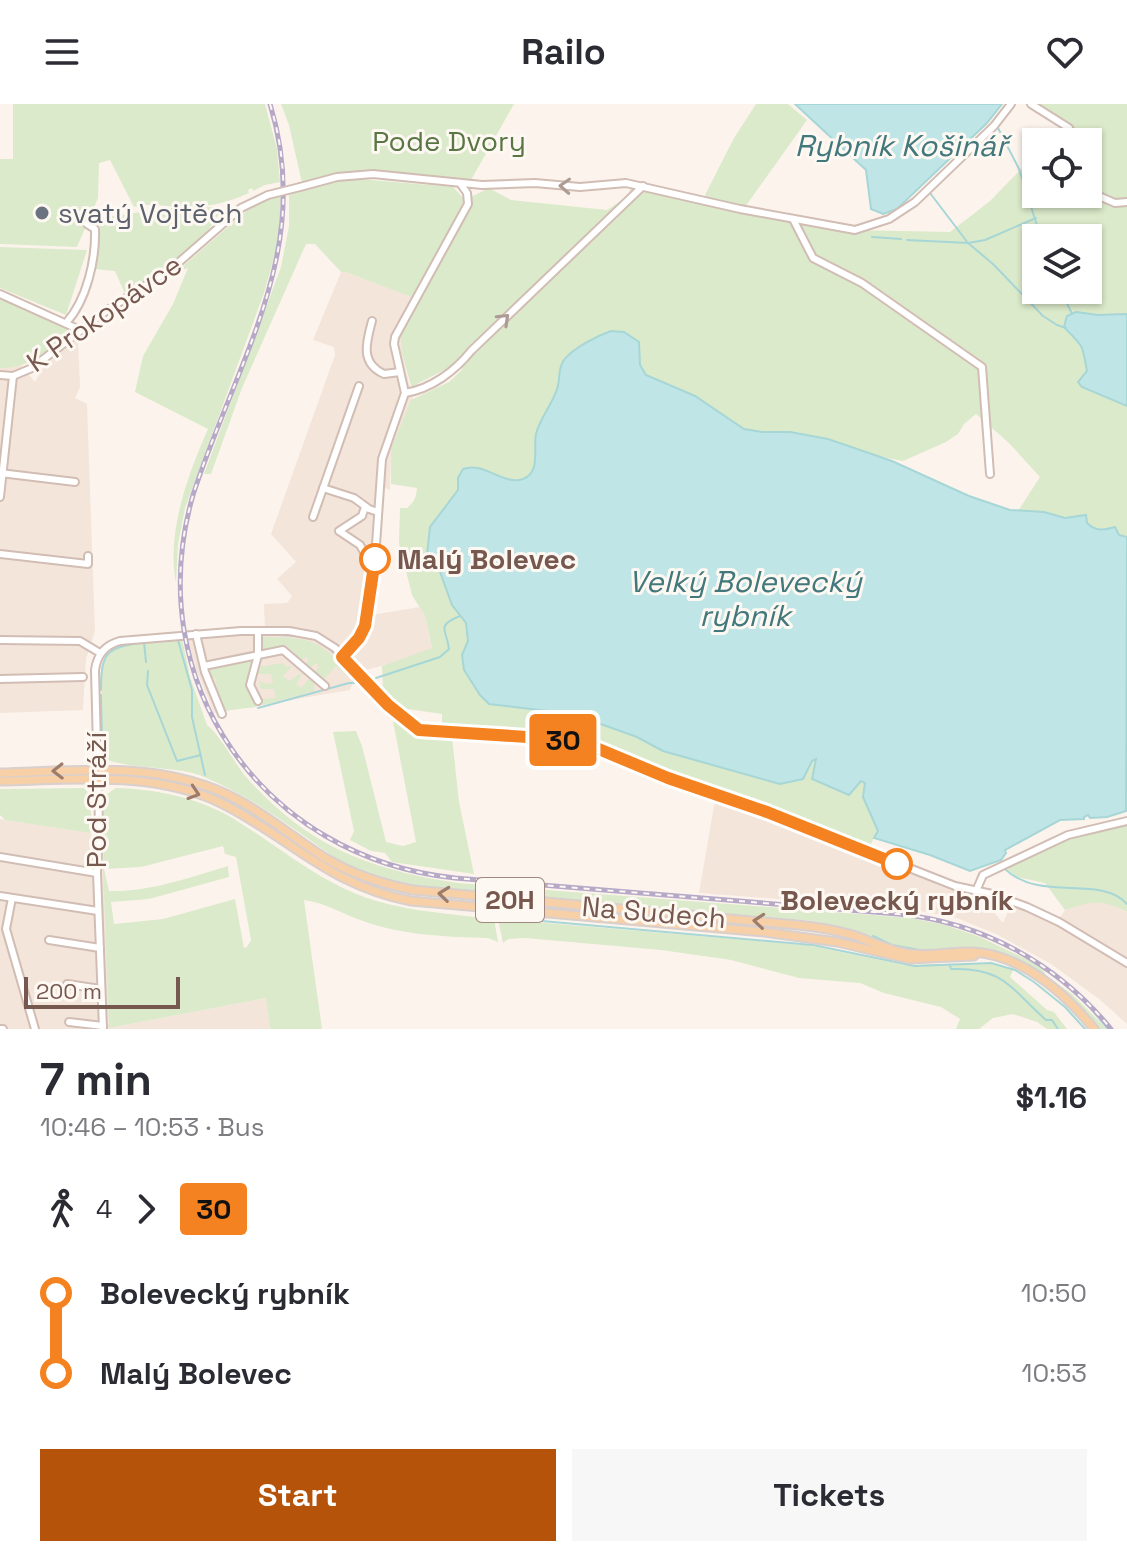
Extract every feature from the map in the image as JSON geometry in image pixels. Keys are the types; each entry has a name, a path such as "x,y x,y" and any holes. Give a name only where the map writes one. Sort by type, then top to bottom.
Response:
{"main road":[{"name":"Na Sudech","path":"0,773 97,770 162,774 208,786 258,812 338,865 400,888 458,896 798,925 836,931 907,954 972,952 996,956 1041,978 1094,1029"},
{"name":"Na Sudech","path":"0,781 97,780 159,784 206,797 253,822 329,872 360,887 398,899 764,932 837,942 909,959 996,956"}],"street":[{"path":"460,183 580,187 626,183 855,230 900,214 994,126 1011,104"},
{"path":"1031,104 1069,128"},
{"name":"K Prokopávce","path":"0,375 13,376 32,368 80,330 170,270 241,208 268,195 337,177 373,174 460,183"},
{"path":"342,657 365,626 374,570 382,459 405,393 395,337 468,204 467,193 460,183"},
{"path":"405,393 416,391 458,367 643,186"},
{"path":"1102,197 1115,203 1127,202"},
{"path":"793,219 813,258 862,283 982,367 990,474"},
{"path":"66,323 79,304 90,270 95,229 87,224"},
{"path":"0,294 80,330"},
{"path":"372,321 365,351 369,362 384,374 400,372"},
{"name":"K Prokopávce","path":"0,497 13,376"},
{"path":"313,517 359,386"},
{"path":"1,473 75,482"},
{"path":"323,488 354,498 378,512"},
{"path":"365,507 362,516 339,531 360,545 374,570"},
{"path":"360,545 376,545"},
{"path":"0,554 88,564 88,556"},
{"path":"258,631 258,655 250,685 258,701"},
{"path":"0,640 80,641 100,653 107,646 120,641 196,634 289,631 316,636 342,657 388,705 419,730 543,738 589,745 955,886 976,889 1052,918 1127,963"},
{"path":"196,634 222,714"},
{"path":"204,666 285,651 325,686"},
{"name":"Pod Stráží","path":"69,1022 103,1028 97,873 95,670 100,653"},
{"path":"0,679 83,677"},
{"path":"976,889 980,878 1068,835 1127,821"},
{"path":"0,857 97,873"},
{"path":"0,896 98,911"},
{"path":"12,898 6,929 35,1029"},
{"path":"49,940 100,948"},
{"path":"67,984 101,989"}],"shaded area":[{"path":"341,272 420,300 402,354 413,399 391,449 390,490 383,487 382,531 371,615 420,607 432,649 357,672 350,690 214,713 188,640 202,634 265,631 264,604 287,603 292,596 277,579 296,562 271,534 335,355 334,347 313,340"},
{"path":"78,339 80,387 75,398 87,404 95,631 86,659 83,710 0,713 0,360 18,362 35,382 44,366"},
{"path":"716,794 976,891 1003,923 1012,902 1058,921 1065,910 1088,902 1110,903 1127,912 1127,1024 1051,964 998,935 957,918 909,909 699,893"},
{"path":"0,819 90,833 100,847 103,857 109,1028 267,998 270,1029 0,1029"}],"green space":[{"path":"13,104 265,104 277,149 280,182 253,191 252,188 248,190 249,193 216,204 134,207 110,160 99,163 98,198 77,247 0,244 0,159 13,159"},
{"name":"Pode Dvory","path":"281,104 514,104 471,180 366,174 302,183"},
{"path":"756,104 788,104 807,120 745,207 855,230 950,232 990,201 1022,168 1022,208 1102,208 1102,128 1067,128 1031,104 1127,104 1127,537 1119,535 1113,527 1107,531 1093,528 1087,523 1086,516 1065,518 1050,513 1018,511 1040,477 1009,443 976,414 946,442 903,461 752,431 749,448 646,375 642,369 768,725 899,771 893,843 874,838 870,846 580,735 442,725 442,714 401,708 383,689 382,666 432,648 425,616 412,595 406,571 402,567 399,542 400,508 411,504 417,488 391,484 391,449 411,400 449,382 463,369 456,364 412,389 402,354 400,333 419,300 341,272 315,244 306,244 242,388 211,474 204,474 281,267 289,226 289,194 335,181 359,179 453,187 465,200 489,188 511,200 607,210 628,196 631,186 707,200 705,195 734,138"},
{"path":"281,196 278,243 264,293 185,508 178,544 176,583 176,524 186,484 208,429 135,392 143,356 173,304 188,268 175,273 253,205"},
{"path":"221,207 206,233 194,245 125,294 115,271 95,269 101,218 167,208"},
{"path":"0,247 87,250 66,315 0,288"},
{"path":"0,296 69,328 71,332 39,358 10,368 0,368"},
{"path":"263,637 313,642 330,653 351,674 348,677 336,666 323,680 315,672 319,667 316,663 310,668 306,664 308,659 305,657 302,661 286,645 262,651"},
{"path":"182,638 190,677 207,725 247,778 293,822 317,838 368,862 457,883 911,918 980,937 1034,963 1044,970 1045,975 999,952 981,949 901,949 854,931 814,921 420,887 378,878 341,862 273,814 218,783 189,772 121,764 103,757 101,667 106,657 124,645 136,642"},
{"path":"253,662 247,685 257,707 222,711 215,678 210,677 210,668"},
{"path":"283,663 287,667 292,666 283,676 289,681 303,672 301,669 296,671 300,667 304,671 296,684 301,688 311,677 314,691 263,705 260,699 276,698 274,689 261,689 259,681 273,683 271,674 256,674 258,667"},
{"path":"393,721 415,732 452,737 459,802 474,874 392,862 385,853 371,851 350,840 354,831 333,732 356,731 386,842 403,846 416,842"},
{"path":"84,788 89,794 93,832 90,833 5,820 0,815 0,789"},
{"path":"116,788 130,789 174,795 202,804 229,816 328,880 361,896 417,910 494,919 498,942 488,938 441,936 393,929 304,900 322,1029 270,1029 266,998 109,1028 103,869 104,796","holes":["223,846 225,854 236,857 251,940 247,947 244,948 235,899 163,919 114,924 111,902 149,899 229,877 228,866 169,883 124,891 109,891 104,869 141,867"]},
{"path":"1127,824 1127,912 1097,903 1065,910 1045,883 1017,877 1006,868 1071,837"},
{"path":"498,919 807,945 905,965 991,963 1013,970 1010,977 1047,1010 1054,1012 1067,1029 1047,1029 1013,1014 993,1018 979,1029 956,1029 960,1019 941,1007 884,993 860,983 799,978 731,960 661,950 525,938 508,939 503,943"},
{"path":"1049,978 1072,994 1107,1029 1099,1029 1076,1002"}],"water":[{"name":"Rybník Košinář","path":"795,104 1002,104 987,123 897,209 883,214 871,209 866,170"},
{"path":"1076,312 1127,314 1127,406 1082,387 1078,382 1087,371 1083,350 1064,327 1067,316"},
{"name":"Velký Bolevecký rybník","path":"611,331 624,332 639,342 640,365 646,375 695,396 744,429 790,432 828,439 892,461 969,496 1010,510 1044,512 1065,518 1086,515 1087,523 1094,528 1115,527 1119,535 1127,537 1126,811 1107,817 1090,818 1088,815 1084,819 1060,820 1005,850 1001,860 970,871 874,838 878,831 863,797 865,783 861,781 849,795 812,779 816,759 803,779 780,784 663,751 637,737 573,714 489,704 464,670 462,655 468,641 466,623 452,605 440,572 427,555 430,527 458,490 458,478 463,469 478,468 516,480 529,476 534,466 536,434 557,389 562,364 579,347"}],"waterway":[{"path":"998,128 1019,169 1037,224"},
{"path":"930,193 968,243 1043,316 1066,328"},
{"path":"907,240 968,243 985,240 1036,218"},
{"path":"872,237 901,239"},
{"path":"1067,304 1072,314"},
{"path":"376,678 440,657 449,649 445,626 460,616"},
{"path":"231,635 251,635"},
{"path":"278,635 297,636"},
{"path":"178,640 192,690 192,717 205,775"},
{"path":"101,690 105,659 114,650 144,642 146,662"},
{"path":"326,645 360,680"},
{"path":"148,671 147,685 177,761 201,755"},
{"path":"258,708 349,683 362,683"},
{"path":"101,695 102,736"},
{"path":"1005,869 1035,885 1101,891 1115,895 1127,904"},
{"path":"497,917 813,945 915,966 991,963 1015,970 1034,982 1065,1007 1085,1029"},
{"path":"873,936 892,945 925,951"},
{"path":"971,949 991,951 1027,964 1059,987 1099,1029"},
{"path":"950,966 951,969 969,969 995,976 1015,990 1046,1020 1052,1020 1058,1029"},
{"path":"1092,1010 1108,1029"}],"railway":[{"path":"270,104 281,157 283,208 277,257 248,351 193,495 181,564 184,631 202,693 232,749 273,797 325,836 386,863 455,878 898,914 959,926 1016,950 1042,966 1067,985 1111,1029"}],"bus line":[{"name":"30","path":"375,559 365,626 342,657 388,705 419,730 543,738 589,745 897,864"}],"place":[{"name":"svatý Vojtěch","path":"42,213"},
{"name":"Malý Bolevec","path":"375,559"},
{"name":"Bolevecký rybník","path":"897,864"}]}
